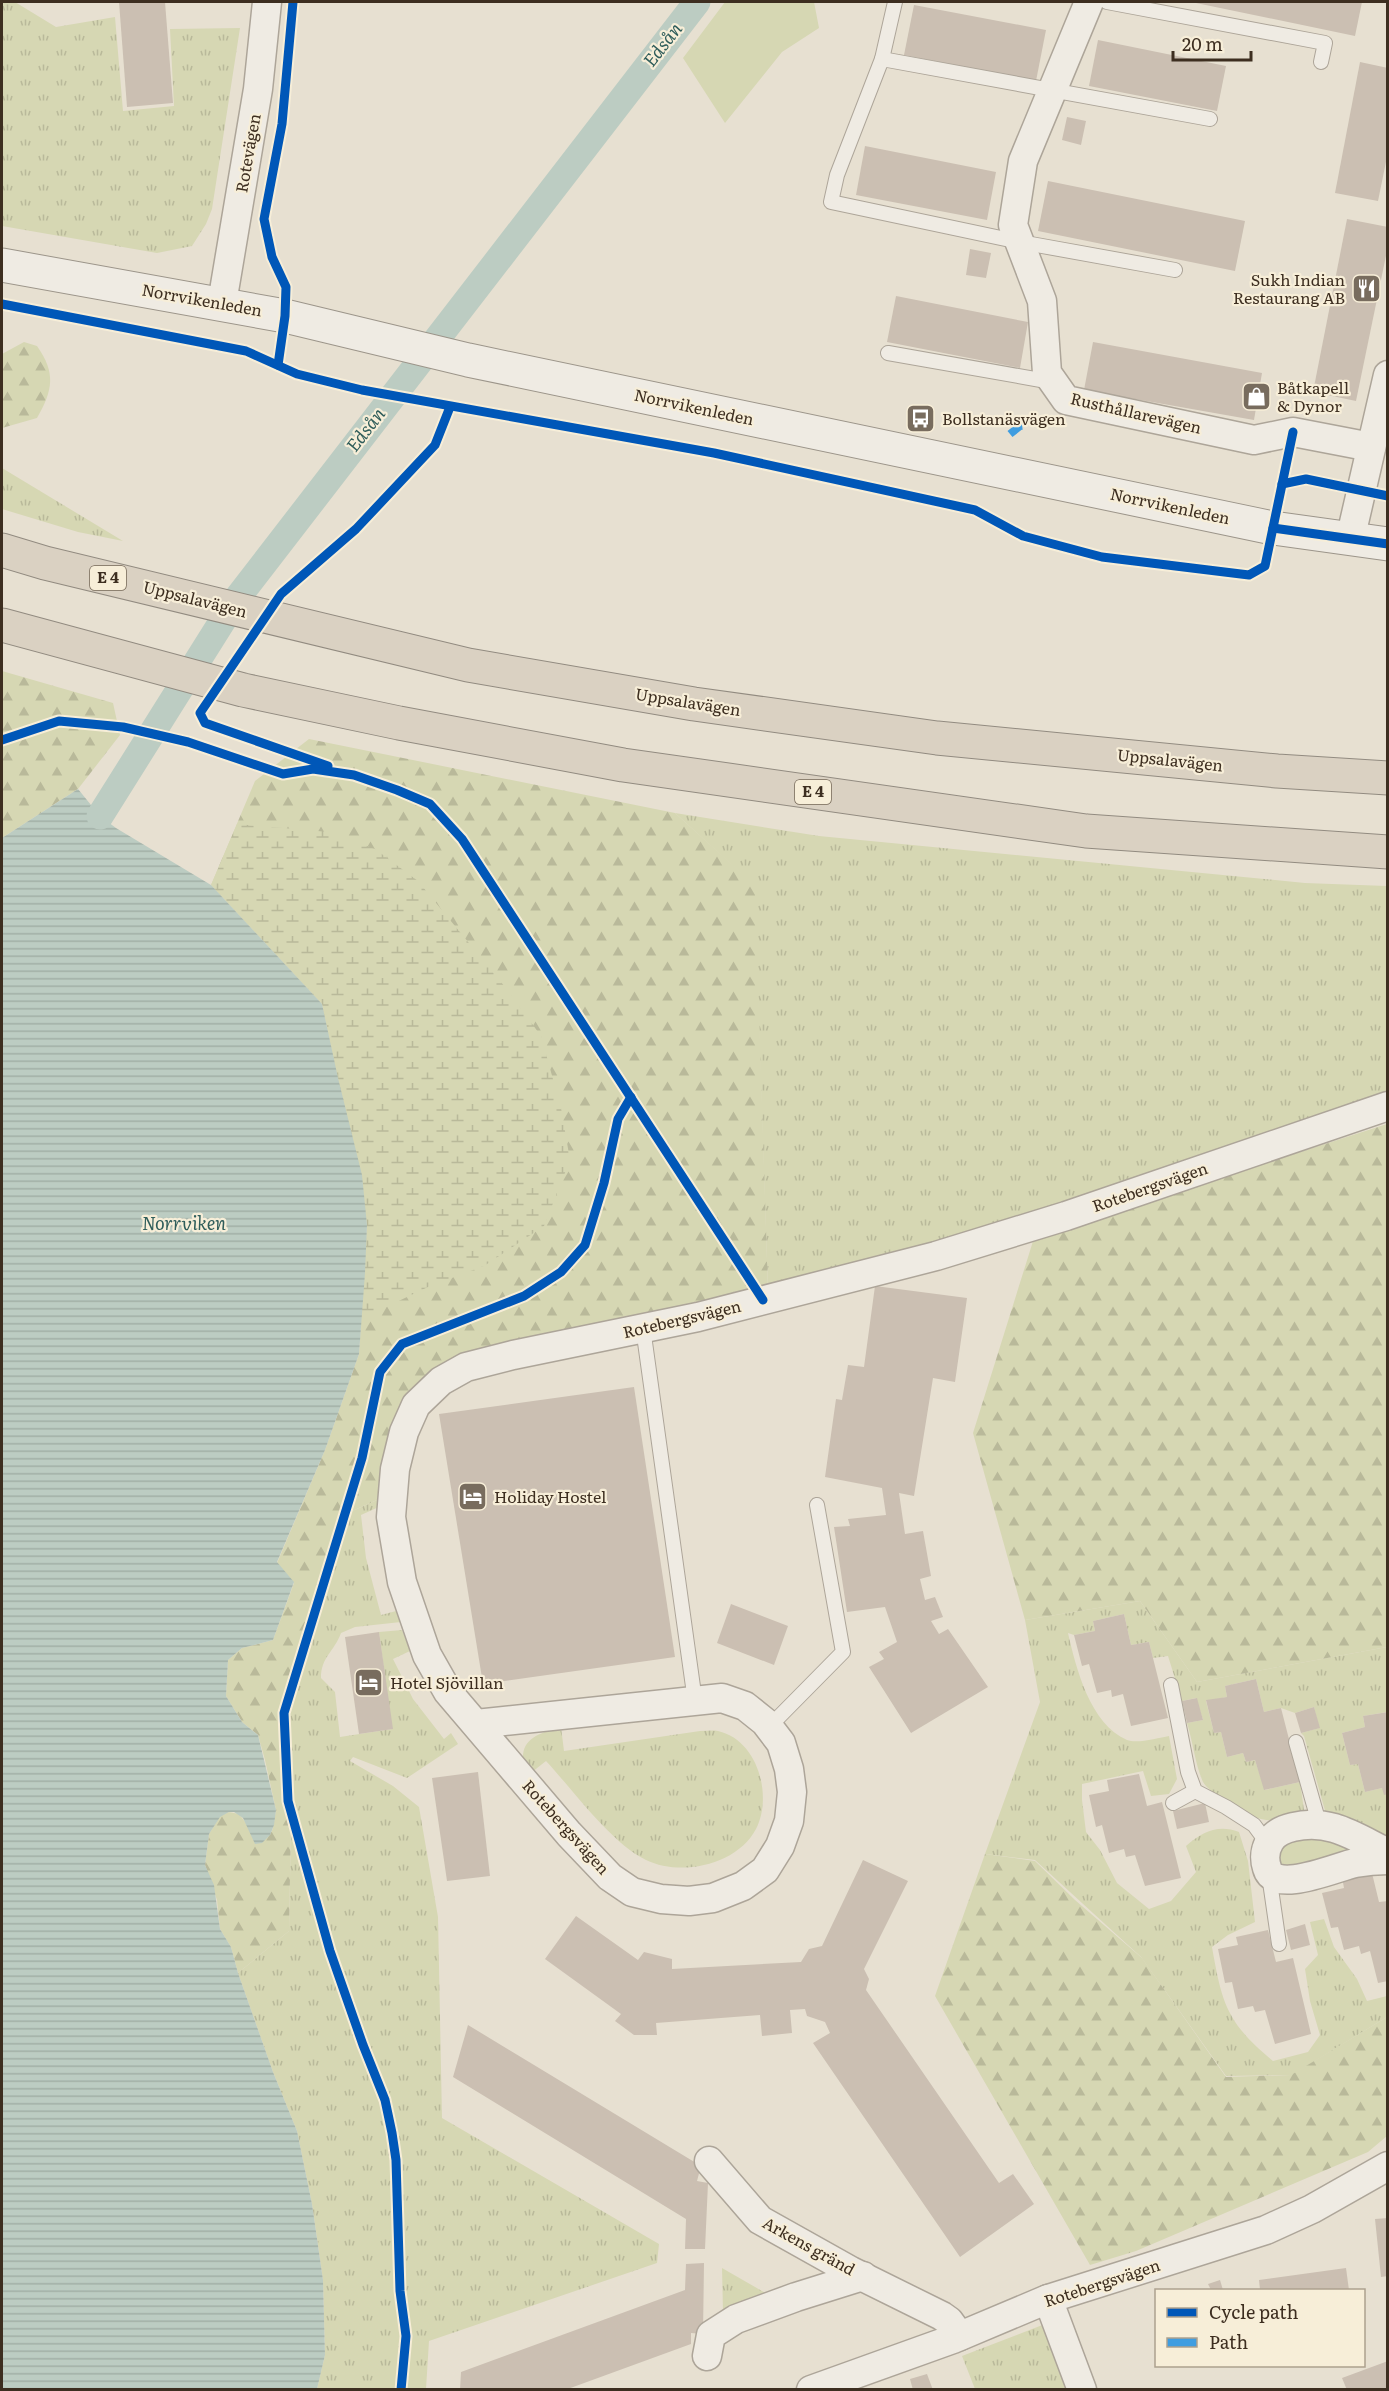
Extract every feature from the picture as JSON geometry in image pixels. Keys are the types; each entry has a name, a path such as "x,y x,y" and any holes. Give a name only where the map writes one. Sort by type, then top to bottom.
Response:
{"highway":[{"name":"Uppsalavägen","path":"2,550 45,563 468,665 717,708 937,738 1265,770 1388,778"},
{"name":"E 4","path":"2,625 243,690 399,723 612,763 1086,831 1388,852"}],"main road":[{"name":"Norrvikenleden","path":"2,265 285,316 468,360 1274,528 1388,544"}],"street":[{"name":"Rotevägen","path":"222,303 258,89 267,2"},
{"name":"Rusthållarevägen","path":"1089,2 1023,161 1013,225 1042,301 1047,373 1066,400 1254,440 1293,432 1371,447"},
{"path":"1350,540 1388,375"},
{"name":"Rotebergsvägen","path":"476,1724 722,1698 745,1706 769,1727 781,1743 789,1769 792,1792 789,1821 780,1846 765,1870 743,1886 713,1898 689,1901 662,1899 632,1892 610,1877 570,1834 448,1692 427,1655 402,1582 391,1517 394,1469 404,1432 416,1405 441,1381 466,1367 513,1355 698,1317 936,1256 1066,1216 1388,1106"},
{"path":"1388,1853 1348,1833 1319,1823 1288,1828 1275,1835 1268,1844 1266,1863 1269,1874 1274,1879 1289,1880 1356,1863 1388,1860"},
{"name":"Arkens gränd","path":"709,2161 760,2220 942,2316 949,2321 960,2336"},
{"name":"Rotebergsvägen","path":"811,2390 960,2336 1048,2299 1266,2230 1312,2210 1388,2166"},
{"name":"Arkens gränd","path":"708,2356 711,2335 736,2319 863,2276"},
{"path":"1048,2299 1082,2390"}],"lane":[{"path":"895,2 882,59 837,175 831,202 1020,242 1175,270"},
{"path":"1107,2 1325,43 1321,62"},
{"path":"882,59 1052,92 1210,119"},
{"path":"888,353 1054,383"},
{"path":"643,1328 694,1701"},
{"path":"769,1727 843,1652 817,1505"},
{"path":"1171,1685 1188,1772 1195,1791 1226,1807 1254,1826 1268,1844"},
{"path":"1296,1742 1319,1823"},
{"path":"1173,1803 1195,1791"},
{"path":"1269,1874 1279,1944"}],"green space":[{"path":"2,2 15,2 56,27 115,17 123,111 174,106 170,29 240,28 212,209 206,224 192,246 157,253 2,226"},
{"path":"725,2 814,2 819,28 782,52 725,123 683,58"},
{"path":"24,342 37,346 43,356 50,373 49,390 37,418 2,428 2,354"},
{"path":"2,468 123,541 78,532 2,509"},
{"path":"2,671 113,703 120,735 78,789 2,838"},
{"path":"309,739 675,813 755,885 768,1290 451,1361 405,1406 377,1500 350,1512 287,1714 292,1769 289,1931 238,1973 231,1947 220,1929 217,1900 205,1865 209,1834 220,1816 229,1812 239,1814 246,1823 270,1835 276,1810 258,1735 242,1722 226,1696 228,1660 242,1648 273,1640 294,1583 277,1563 325,1450 359,1354 367,1225 322,1004 211,885 255,781"},
{"path":"675,813 819,836 1305,883 1387,886 1387,1097 974,1230 768,1290 754,885"},
{"path":"237,824 329,832 375,849 418,881 505,987 541,1036 561,1108 570,1160 544,1226 484,1266 430,1286 361,1319 367,1225 362,1175 322,1004 211,885"},
{"path":"1387,1124 1387,1647 1197,1682 1140,1601 1025,1620 973,1433 1034,1238"},
{"path":"377,1500 381,1506 361,1515 366,1558 381,1615 400,1610 401,1622 355,1627 341,1633 325,1660 321,1678 335,1692 340,1737 392,1729 379,1632 402,1630 410,1651 393,1659 413,1699 444,1739 451,1733 458,1744 407,1778 353,1757 350,1761 393,1786 419,1807 438,1917 442,2118 659,2244 657,2263 429,2341 426,2389 317,2389 325,2355 323,2280 312,2204 297,2131 273,2072 238,1973 289,1931 292,1769 287,1714 350,1512"},
{"path":"1140,1601 1197,1682 1387,1647 1387,1712 1363,1716 1365,1727 1342,1733 1350,1765 1358,1764 1365,1792 1382,1788 1387,1794 1387,1846 1326,1814 1304,1736 1301,1733 1319,1728 1314,1707 1295,1713 1281,1708 1264,1712 1256,1679 1225,1686 1227,1697 1206,1701 1214,1733 1221,1732 1227,1757 1243,1753 1246,1762 1255,1760 1265,1790 1300,1782 1304,1810 1300,1814 1284,1820 1261,1819 1229,1804 1212,1792 1203,1782 1187,1723 1203,1720 1196,1698 1182,1701 1168,1656 1153,1658 1149,1642 1131,1645 1124,1614 1093,1621 1095,1631 1074,1635 1068,1633 1080,1678 1094,1708 1103,1721 1114,1732 1131,1741 1169,1736 1177,1779 1169,1794 1151,1796 1143,1771 1082,1784 1086,1832 1100,1850 1117,1883 1149,1909 1171,1901 1196,1872 1186,1846 1198,1837 1217,1829 1239,1832 1248,1861 1255,1922 1228,1935 1212,1947 1224,1998 1229,2011 1245,2035 1273,2061 1308,2052 1320,2035 1310,2001 1305,1969 1318,1955 1310,1922 1324,1919 1334,1947 1357,1979 1367,2001 1387,1996 1387,2017 1292,2075 1226,2076 1141,1957 1035,1860 985,1854 1040,1702 1025,1620"},
{"path":"561,1727 564,1751 700,1731 718,1731 732,1736 752,1757 762,1786 761,1816 756,1829 736,1851 707,1864 675,1867 646,1860 606,1829 546,1761 527,1776 523,1756 528,1742 541,1733"},
{"path":"1302,1834 1349,1845 1349,1852 1341,1859 1280,1869 1277,1845"},
{"path":"985,1854 1035,1861 1075,1900 1142,1958 1226,2077 1291,2075 1387,2017 1387,2136 1368,2152 1136,2251 1090,2265 935,1996"},
{"path":"722,2268 769,2295 723,2312"},
{"path":"1045,2324 1070,2389 975,2389 962,2356"}],"water":[{"name":"Norrviken","path":"78,789 100,816 116,828 211,885 322,1004 362,1175 367,1225 359,1354 325,1450 277,1562 294,1582 273,1640 242,1648 228,1660 226,1696 242,1722 258,1735 276,1810 274,1825 270,1835 262,1843 255,1844 243,1818 234,1812 220,1817 209,1834 205,1865 214,1885 220,1929 231,1947 273,2072 297,2131 312,2204 323,2280 325,2355 317,2389 2,2389 2,838"}],"building":[{"path":"119,2 165,2 173,103 127,107"},
{"path":"1197,2 1362,2 1355,36"},
{"path":"914,5 1046,30 1036,81 904,55"},
{"path":"1098,40 1226,66 1217,111 1089,86"},
{"path":"1360,62 1388,68 1388,152 1378,201 1335,193"},
{"path":"1067,117 1086,121 1081,145 1062,140"},
{"path":"865,146 996,172 987,220 856,195"},
{"path":"1048,181 1245,221 1235,271 1038,231"},
{"path":"1347,219 1388,227 1388,246 1356,401 1313,392"},
{"path":"970,249 991,253 986,278 966,275"},
{"path":"896,296 1028,322 1020,368 887,342"},
{"path":"1093,342 1262,373 1254,420 1084,390"},
{"path":"875,1286 967,1298 955,1382 933,1378 914,1496 899,1493 905,1534 923,1531 931,1576 920,1579 925,1600 935,1597 943,1617 931,1621 939,1634 948,1629 988,1687 911,1733 869,1667 884,1659 879,1652 897,1642 885,1607 847,1612 834,1527 850,1526 848,1519 886,1515 882,1488 825,1477 836,1399 842,1400 848,1365 864,1367"},
{"path":"634,1387 675,1657 483,1684 439,1414"},
{"path":"731,1604 788,1626 774,1665 717,1643"},
{"path":"1124,1614 1131,1645 1149,1642 1168,1718 1131,1726 1123,1694 1112,1697 1111,1690 1097,1693 1089,1664 1082,1666 1074,1635 1095,1631 1093,1621"},
{"name":"Hotel Sjövillan","path":"379,1632 393,1729 359,1734 345,1637"},
{"path":"1256,1679 1264,1712 1281,1708 1300,1782 1264,1790 1255,1760 1246,1762 1243,1753 1227,1757 1221,1732 1214,1733 1206,1700 1227,1697 1225,1686"},
{"path":"1197,1698 1203,1720 1187,1723 1182,1701"},
{"path":"1314,1707 1320,1728 1301,1733 1295,1713"},
{"path":"1388,1712 1388,1794 1384,1795 1382,1788 1365,1792 1358,1764 1350,1765 1342,1733 1365,1727 1363,1716"},
{"path":"478,1772 490,1876 447,1881 432,1778"},
{"path":"1139,1774 1147,1806 1162,1802 1181,1878 1145,1886 1135,1855 1126,1857 1124,1849 1109,1853 1102,1825 1096,1827 1089,1795 1109,1791 1107,1780"},
{"path":"1205,1803 1209,1822 1177,1829 1173,1811"},
{"path":"863,1860 908,1881 864,1969 869,1979 866,1990 999,2183 1013,2174 1034,2204 960,2257 813,2043 830,2033 825,2022 807,2016 805,2009 790,2010 792,2033 762,2036 760,2015 656,2023 657,2035 634,2035 615,2021 621,2014 545,1959 576,1916 638,1960 644,1952 672,1959 672,1969 801,1962 809,1949 822,1946"},
{"path":"1371,1869 1379,1902 1388,1901 1388,1981 1378,1983 1370,1951 1361,1954 1359,1946 1344,1950 1338,1927 1331,1928 1322,1893 1344,1888 1342,1877"},
{"path":"1305,1924 1310,1945 1291,1950 1286,1930"},
{"path":"1268,1930 1276,1962 1293,1958 1311,2034 1275,2044 1265,2010 1255,2012 1253,2006 1238,2009 1232,1982 1225,1983 1218,1949 1238,1945 1236,1937"},
{"path":"468,2025 701,2166 697,2181 708,2183 705,2249 685,2249 686,2219 453,2077"},
{"path":"1388,2218 1388,2276 1381,2277 1375,2219"},
{"path":"704,2263 703,2334 691,2333 691,2344 565,2390 460,2390 461,2372 685,2290 686,2264"},
{"path":"1346,2268 1349,2289 1260,2289 1259,2280"},
{"path":"1220,2280 1223,2289 1210,2289 1208,2284"},
{"path":"1388,2361 1388,2390 1347,2390 1342,2378"},
{"path":"927,2374 933,2390 913,2390 910,2379"}],"waterway":[{"name":"Edsån","path":"100,816 235,601 697,2"}],"marked path":[{"path":"1010,434 1020,426 1028,425 1030,420"}],"cycle path":[{"path":"278,365 285,316 286,287 272,257 264,219 282,124 293,2"},
{"path":"2,304 246,351 297,374 362,390 714,453 975,510 1023,536 1102,557 1249,575 1265,566 1293,432"},
{"path":"328,766 205,723 200,713 281,594 356,529 435,445 450,407"},
{"path":"1282,484 1306,479 1388,496"},
{"path":"1273,528 1388,544"},
{"path":"2,740 59,721 123,727 188,742 283,774 313,769 354,775 430,804 462,839 763,1300"},
{"path":"401,2390 406,2336 400,2291 396,2160 392,2133 385,2100 330,1951 288,1801 284,1713 362,1458 380,1372 402,1344 524,1296 561,1272 585,1245 604,1183 618,1119 631,1097"}],"place":[{"name":"Sukh Indian Restaurang AB","path":"1366,289"},
{"name":"Båtkapell & Dynor","path":"1256,397"},
{"name":"Bollstanäsvägen","path":"921,419"},
{"name":"Holiday Hostel","path":"473,1497"},
{"name":"Hotel Sjövillan","path":"369,1683"}]}
